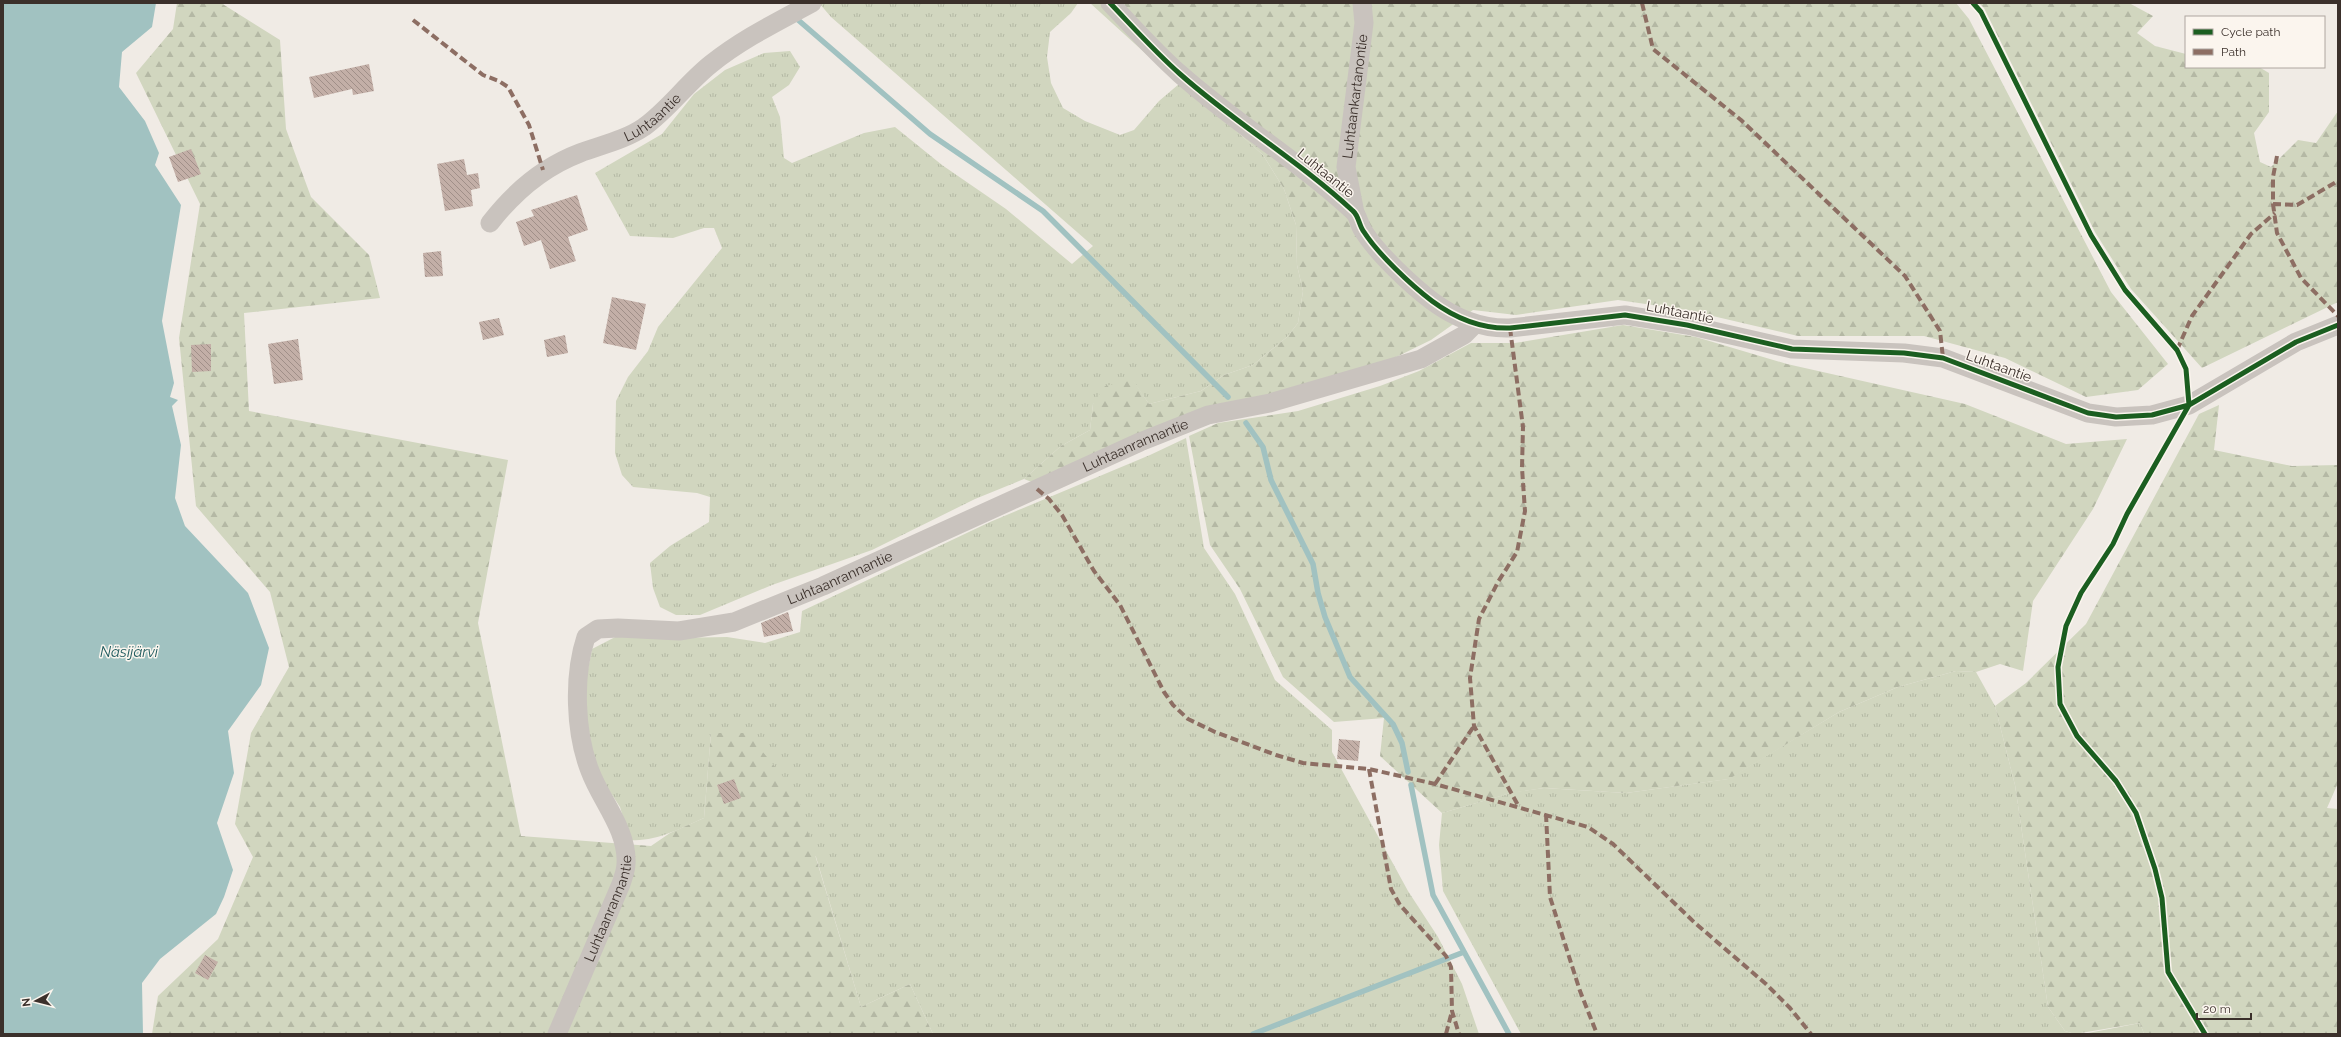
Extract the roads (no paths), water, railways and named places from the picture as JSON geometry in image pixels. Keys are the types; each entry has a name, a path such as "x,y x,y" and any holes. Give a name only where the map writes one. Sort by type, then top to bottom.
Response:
{"street":[{"name":"Luhtaantie","path":"490,223 500,209 544,170 644,127 710,64 746,38 812,3"},
{"name":"Luhtaantie","path":"1110,3 1180,74 1309,174 1355,213 1363,232 1396,268 1431,301 1457,317 1475,324 1495,328 1510,328 1625,315 1687,325 1792,349 1904,353 1943,358 2088,412 2116,417 2152,414 2189,405 2296,342 2338,324"},
{"name":"Luhtaankartanontie","path":"1355,213 1346,167 1364,23 1362,3"},
{"name":"Luhtaanrannantie","path":"557,1034 621,884 626,864 621,834 589,771 580,733 577,689 580,653 586,637 598,629 618,628 679,631 734,622 823,586 1140,442 1208,415 1270,403 1421,359 1464,335 1475,324"}],"water":[{"name":"Näsijärvi","path":"3,3 156,3 152,27 122,52 119,87 145,121 159,153 155,165 181,205 162,321 174,383 170,397 178,400 172,406 181,445 175,498 185,526 248,593 269,648 261,685 228,731 234,773 217,823 233,870 224,897 216,914 160,959 142,983 143,1034 3,1034"}],"waterway":[{"path":"797,19 930,134 1043,211 1228,397"},
{"path":"1246,423 1263,447 1271,480 1313,564 1318,593 1325,617 1350,677 1393,724 1402,743 1408,772"},
{"path":"1411,785 1433,895 1509,1034"},
{"path":"1253,1034 1464,952"}]}
